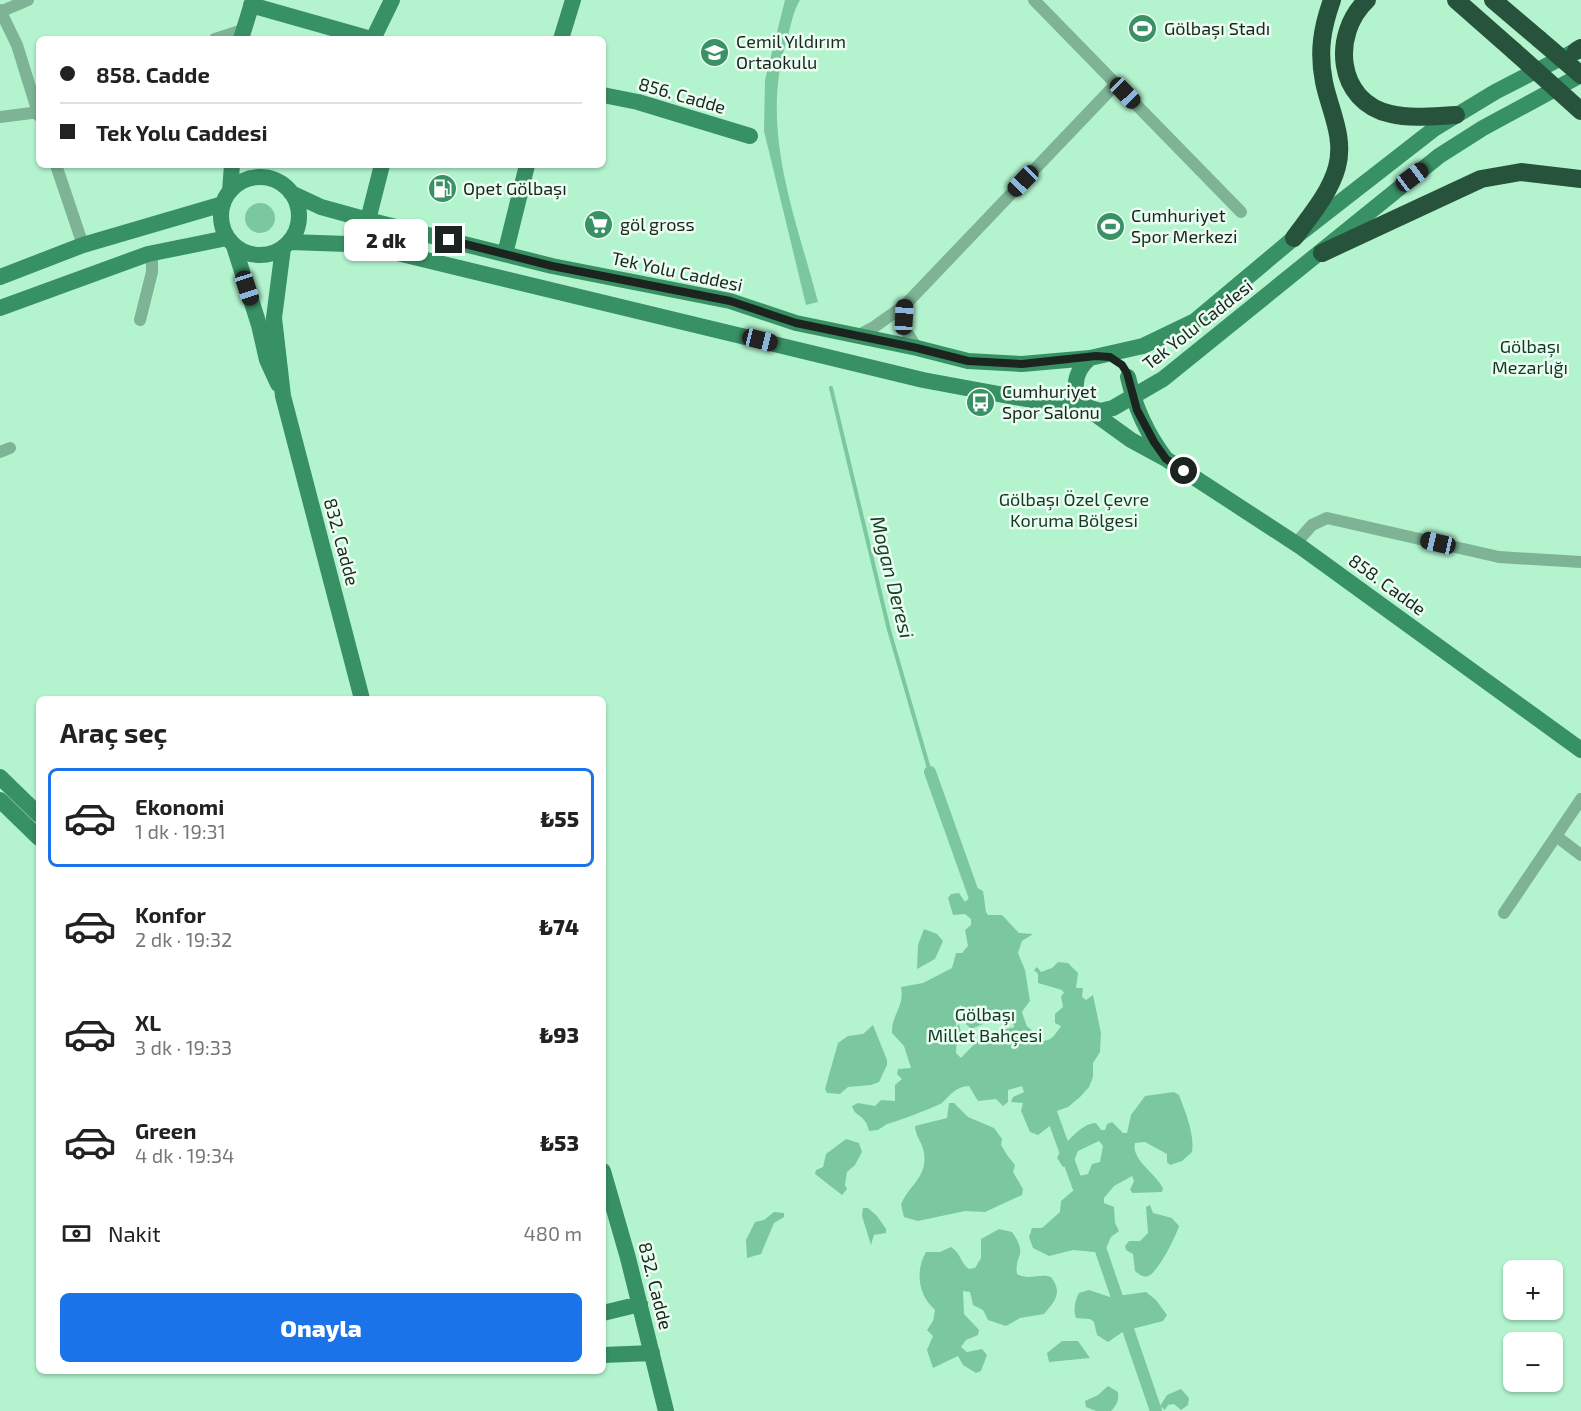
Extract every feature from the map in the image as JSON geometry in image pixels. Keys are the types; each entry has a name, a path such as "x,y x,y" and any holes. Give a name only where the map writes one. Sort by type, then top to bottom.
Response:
{"highway":[{"path":"1294,238 1332,181 1340,150 1335,117 1324,84 1321,55 1324,22 1332,0"},
{"path":"1367,0 1351,18 1342,55 1349,77 1361,96 1369,104 1390,114 1456,115"},
{"path":"1446,0 1479,20"},
{"path":"1456,0 1581,111"},
{"path":"1493,0 1581,75"},
{"path":"1322,253 1481,179 1521,172 1581,179"}],"main road":[{"path":"374,36 392,0"},
{"path":"562,36 573,0"},
{"path":"242,34 252,2 362,36"},
{"name":"Tek Yolu Caddesi","path":"287,189 321,207 368,220 505,254 730,301 796,323 968,361 998,364 1096,357 1143,346 1189,325 1398,155 1456,115 1579,50"},
{"name":"Tek Yolu Caddesi","path":"1092,409 1126,401 1162,379 1322,253 1398,187 1439,156 1483,128 1581,75"},
{"name":"856. Cadde","path":"606,96 638,102 750,136"},
{"path":"231,168 222,227 231,242 242,252 263,255 286,245 348,244 922,380 1092,409"},
{"path":"272,168 296,202 298,223 286,245"},
{"path":"368,220 381,168"},
{"path":"505,254 526,168"},
{"path":"0,277 83,245 226,198 239,183 261,178 287,189"},
{"path":"1,308 152,253 231,242"},
{"name":"832. Cadde","path":"231,242 267,360 283,396"},
{"name":"832. Cadde","path":"286,245 274,318 283,396 361,696"},
{"path":"1092,409 1076,393 1075,379 1081,367 1096,357 1118,362 1128,377 1126,401"},
{"name":"858. Cadde","path":"1126,401 1166,459"},
{"name":"858. Cadde","path":"1092,409 1131,440 1166,459 1296,543 1581,750"},
{"path":"0,777 36,812"},
{"path":"0,801 36,835"},
{"name":"832. Cadde","path":"606,1183 640,1304 666,1411"},
{"path":"606,1312 640,1304"},
{"path":"606,1355 652,1353"}],"street":[{"path":"28,0 0,11 17,45 36,105"},
{"path":"1034,0 1241,212"},
{"path":"856,336 874,327 905,304 1116,84"},
{"path":"0,117 36,114"},
{"path":"57,168 83,245"},
{"path":"140,320 152,272 152,253"},
{"path":"905,304 906,332 917,348"},
{"path":"1296,543 1312,525 1327,518 1499,557 1581,562"},
{"path":"1504,913 1581,799"},
{"path":"1556,836 1581,855"}],"green space":[{"name":"Gölbaşı Özel Çevre Koruma Bölgesi","path":"0,0 1581,0 1581,1411 0,1411"}],"shaded area":[{"path":"785,0 800,0 792,19 779,73 778,139 791,204 818,302 806,305 764,131 765,80"},
{"path":"260,203 271,207 275,218 271,229 260,233 249,229 245,218 249,207"},
{"path":"976,887 983,891 988,915 1002,915 1019,933 1033,934 1022,941 1018,953 1025,970 1030,1001 1021,1013 1012,1012 971,1029 966,1024 964,1008 960,1005 956,1014 956,1027 959,1024 961,1032 957,1038 956,1053 961,1058 983,1037 1025,1025 1033,1031 1038,1040 1052,1038 1061,1026 1055,1023 1055,1014 1063,1007 1061,996 1064,993 1062,990 1038,983 1038,974 1034,970 1037,967 1041,972 1052,968 1058,962 1068,963 1078,973 1076,988 1083,988 1082,997 1086,1000 1093,995 1101,1033 1100,1052 1093,1063 1093,1077 1089,1087 1068,1107 1057,1111 1051,1125 1038,1135 1030,1132 1021,1111 1023,1103 1011,1102 1013,1097 1024,1092 1022,1086 1008,1090 1008,1102 1003,1106 996,1099 978,1101 969,1086 961,1088 939,1105 887,1124 878,1130 869,1131 863,1118 853,1110 852,1106 858,1103 875,1106 881,1100 895,1101 895,1085 902,1079 897,1074 898,1069 911,1068 904,1046 892,1033 900,1006 901,987 923,983 952,968 956,953 962,953 968,946 965,930 971,925 971,919 965,914 953,915 948,898 951,894 959,893 965,902 969,898 968,890"},
{"path":"924,929 937,934 943,941 935,959 917,969 918,945"},
{"path":"873,1025 887,1060 879,1082 848,1087 840,1094 827,1093 825,1089 838,1043 848,1036 863,1034"},
{"path":"1174,1092 1179,1095 1189,1123 1192,1152 1182,1161 1170,1165 1167,1162 1167,1154 1145,1142 1135,1143 1136,1155 1159,1182 1163,1188 1162,1192 1133,1193 1130,1190 1134,1181 1132,1176 1114,1186 1104,1198 1104,1203 1114,1207 1115,1223 1119,1231 1111,1237 1104,1253 1073,1250 1049,1256 1033,1248 1029,1237 1032,1228 1042,1228 1060,1212 1061,1201 1074,1190 1079,1176 1088,1174 1092,1164 1100,1162 1103,1146 1099,1141 1078,1151 1073,1163 1063,1167 1057,1158 1068,1141 1084,1127 1096,1123 1101,1130 1105,1130 1107,1124 1112,1122 1123,1133 1127,1133 1131,1115 1145,1096"},
{"path":"949,1103 954,1103 968,1117 994,1128 1002,1139 1001,1145 1015,1165 1013,1172 1023,1189 1022,1195 985,1212 965,1211 918,1221 904,1217 901,1205 920,1176 924,1162 923,1149 915,1126 947,1118"},
{"path":"846,1139 859,1143 862,1152 855,1165 847,1172 845,1185 847,1189 842,1195 815,1174 816,1170 823,1167 826,1154"},
{"path":"1150,1205 1153,1213 1172,1218 1179,1226 1157,1268 1148,1276 1144,1276 1135,1271 1133,1254 1126,1250 1125,1246 1129,1241 1140,1241 1148,1233 1146,1207"},
{"path":"863,1208 868,1208 877,1216 886,1229 886,1233 874,1235 871,1245 862,1216"},
{"path":"774,1212 784,1213 784,1217 774,1223 761,1254 747,1258 746,1240 755,1222 764,1220"},
{"path":"999,1229 1012,1232 1020,1246 1017,1274 1026,1277 1051,1277 1057,1288 1056,1297 1044,1314 1020,1318 1006,1326 988,1320 983,1310 973,1305 970,1292 963,1291 964,1314 979,1330 978,1335 966,1340 961,1347 967,1352 982,1349 987,1355 981,1371 976,1373 963,1365 958,1356 933,1368 927,1350 933,1336 927,1330 933,1321 935,1310 925,1297 920,1283 920,1267 926,1252 940,1252 951,1247 966,1267 975,1268 981,1258 981,1239"},
{"path":"1089,1290 1110,1297 1146,1292 1156,1300 1167,1315 1163,1321 1124,1331 1108,1342 1097,1335 1094,1322 1090,1319 1076,1318 1075,1308 1079,1293"},
{"path":"1062,1341 1078,1341 1090,1358 1049,1362 1047,1353"},
{"path":"1108,1386 1118,1392 1117,1402 1111,1411 1096,1411 1086,1407 1085,1401 1098,1395"},
{"path":"1181,1389 1189,1398 1188,1405 1181,1410 1174,1404 1168,1405 1165,1410 1160,1406 1167,1395"}],"waterway":[{"name":"Mogan Deresi","path":"831,388 889,630 930,772"},
{"path":"930,772 976,901"},
{"path":"1011,999 1025,1039"},
{"path":"1049,1107 1082,1197"},
{"path":"1097,1239 1156,1411"}],"place":[{"name":"Gölbaşı Stadı","path":"1143,29"},
{"name":"Cemil Yıldırım Ortaokulu","path":"715,52"},
{"name":"Opet Gölbaşı","path":"442,189"},
{"name":"göl gross","path":"599,225"},
{"name":"Cumhuriyet Spor Merkezi","path":"1110,226"},
{"name":"Cumhuriyet Spor Salonu","path":"981,402"}],"route":[{"path":"449,240 552,266 730,301 796,323 968,361 1022,364 1096,356 1110,357 1122,365 1127,373 1137,410 1148,434 1166,459 1184,471"}],"park label":[{"name":"Gölbaşı Mezarlığı","path":"1530,357"},
{"name":"Gölbaşı Millet Bahçesi","path":"985,1025"}]}
